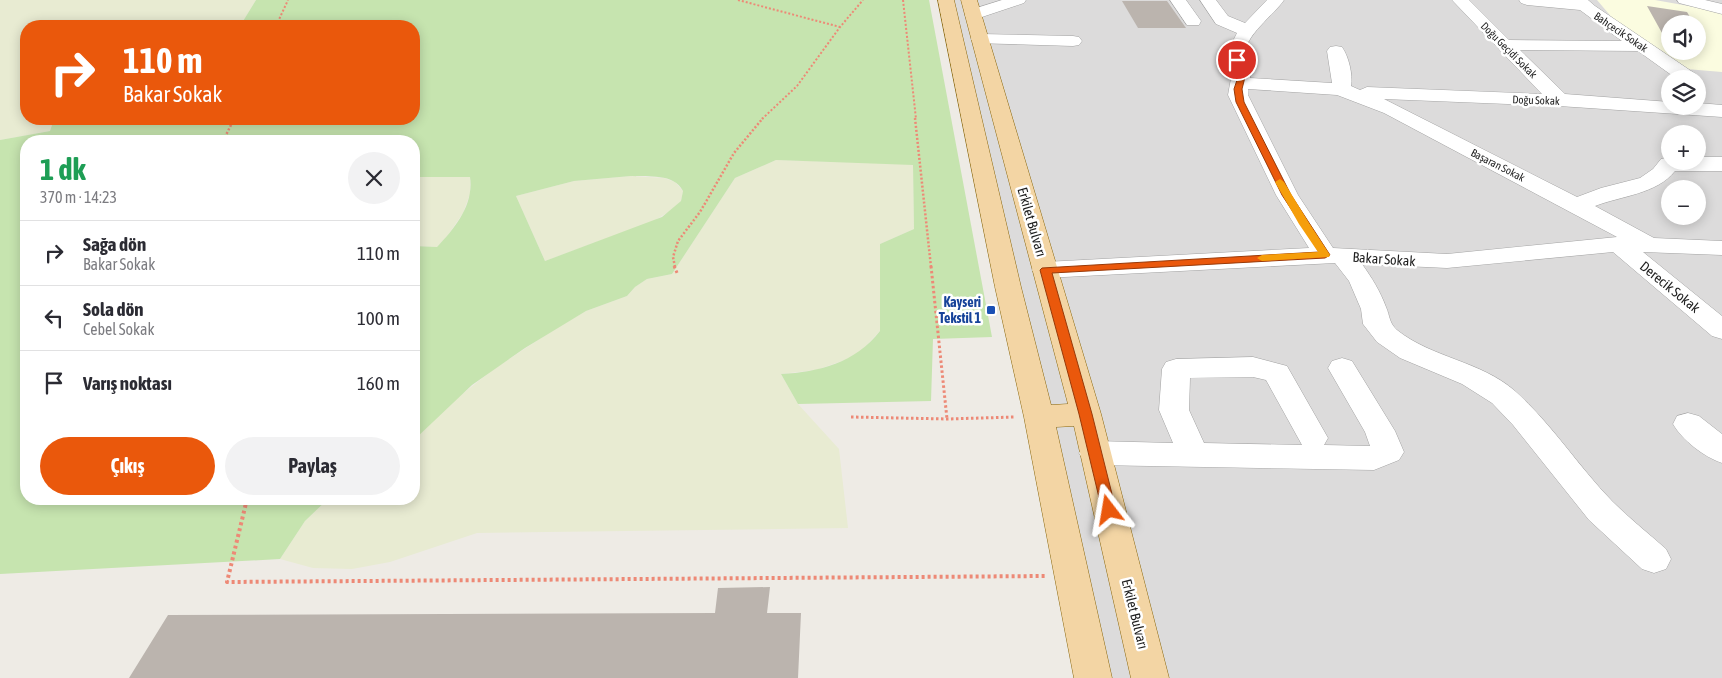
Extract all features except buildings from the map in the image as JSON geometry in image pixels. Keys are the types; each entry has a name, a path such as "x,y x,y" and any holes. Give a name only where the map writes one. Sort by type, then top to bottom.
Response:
{"main road":[{"path":"946,0 1008,287 1040,416 1093,678"},
{"name":"Erkilet Bulvarı","path":"974,18 1086,414 1150,678"},
{"path":"1040,416 1086,414"}],"street":[{"path":"974,18 1018,0"},
{"path":"1178,0 1193,21"},
{"path":"1208,0 1222,20 1248,31"},
{"path":"1276,0 1248,31 1236,50 1242,77 1239,83 1240,102 1278,179 1304,224 1361,280 1374,310 1377,324 1386,336 1410,351 1472,377 1508,401 1524,417 1601,511 1654,559"},
{"name":"Doğu Geçidi Sokak","path":"1460,0 1559,100"},
{"path":"1527,0 1582,3"},
{"path":"1685,0 1722,9"},
{"name":"Bahçecik Sokak","path":"1582,3 1677,70"},
{"path":"974,18 1072,41"},
{"path":"1504,45 1642,46"},
{"path":"1336,51 1343,86 1346,91"},
{"name":"Doğu Sokak","path":"1239,83 1346,91 1559,100 1661,107"},
{"path":"1706,90 1722,101"},
{"name":"Başaran Sokak","path":"1346,91 1391,109 1653,246"},
{"name":"Doğu Sokak","path":"1706,110 1722,111"},
{"path":"1701,115 1722,130"},
{"path":"1577,205 1609,193 1648,183 1661,174 1669,164 1722,164"},
{"name":"Bakar Sokak","path":"1046,270 1334,255 1447,261 1618,244 1722,248"},
{"name":"Derecik Sokak","path":"1618,244 1722,330"},
{"path":"1194,455 1174,410 1176,369 1253,367 1277,373 1314,438"},
{"path":"1095,453 1374,458 1388,452 1380,430 1342,368"},
{"path":"1688,424 1722,451"}],"path":[{"path":"279,20 288,0"},
{"path":"738,0 840,27"},
{"path":"678,275 673,257 678,241 700,212 734,153 766,114 797,86 840,27 863,0"},
{"path":"903,0 947,419"},
{"path":"851,417 947,419 1040,416"},
{"path":"246,505 227,582 1072,576"}],"shaded area":[{"path":"0,0 256,0 244,20 20,20 20,125 52,125 50,131 0,140"},
{"path":"953,0 1722,0 1722,678 1112,678"},
{"path":"1597,0 1655,0 1722,12 1722,72 1686,69 1673,60 1706,60 1706,15 1661,15 1661,52 1614,20"},
{"path":"776,160 913,164 914,229 880,244 880,331 861,351 848,359 816,370 781,374 798,404 839,449 848,528 477,533 390,562 352,569 313,568 280,559 305,521 322,505 420,505 420,434 452,402 494,369 555,329 586,311 627,296 635,287 647,279 672,274 735,178"},
{"path":"631,176 664,178 675,182 683,191 681,201 670,211 652,222 545,261 516,196 574,181"},
{"path":"420,177 470,177 470,194 463,213 437,247 420,246"}],"green space":[{"path":"256,0 929,0 992,337 933,339 931,401 798,404 781,374 809,371 835,364 859,351 880,331 880,244 914,229 913,165 776,160 735,178 672,274 647,279 635,287 627,296 586,311 525,348 472,385 420,434 420,246 437,247 456,224 462,215 469,197 470,177 420,177 420,135 28,135 50,131 52,125 420,125 420,20 244,20","holes":["631,176 660,177 673,181 683,191 681,201 662,217 545,261 516,196 574,181"]},
{"path":"20,136 20,505 322,505 305,521 280,559 0,574 0,140"}],"slow traffic":[{"path":"1262,258 1325,255 1286,195 1280,182"}],"place":[{"name":"Kayseri Tekstil 1","path":"991,310"}],"route":[{"path":"1109,510 1086,414 1046,270 1325,255 1286,195 1249,115 1240,102 1238,89 1242,77 1237,60"}]}
